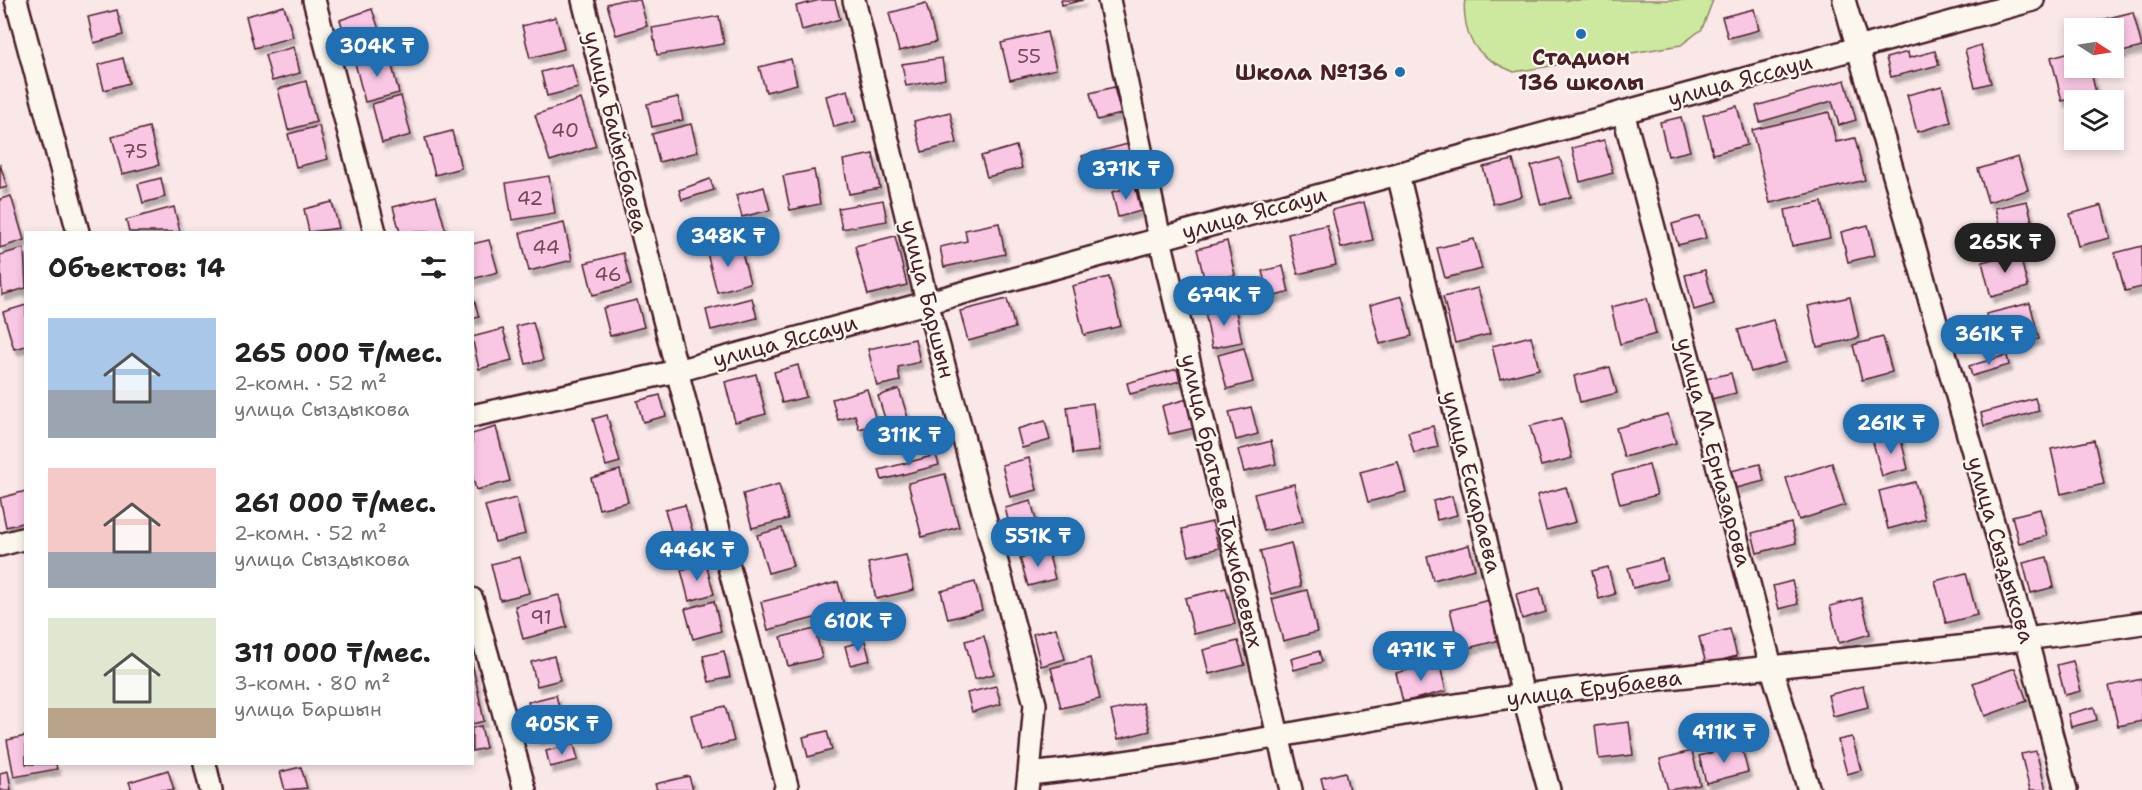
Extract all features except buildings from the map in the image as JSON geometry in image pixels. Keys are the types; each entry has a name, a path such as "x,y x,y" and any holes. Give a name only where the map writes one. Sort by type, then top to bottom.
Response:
{"street":[{"path":"16,0 78,231"},
{"path":"314,0 375,231"},
{"name":"улица Байысбаева","path":"583,0 786,788"},
{"name":"улица Баршын","path":"854,0 927,302 1035,704 1028,782"},
{"name":"улица братьев Тажибаевых","path":"1109,0 1160,239 1291,790"},
{"name":"улица Сыздыкова","path":"1844,0 2027,641 2066,790"},
{"name":"улица Яссауи","path":"474,416 677,371 2032,0"},
{"name":"улица М. Ерназарова","path":"1623,112 1771,666 1809,790"},
{"name":"улица Ескараева","path":"1398,174 1523,695 1550,790"},
{"path":"0,545 24,539"},
{"path":"474,606 525,790"},
{"name":"улица Ерубаева","path":"1028,782 1523,695 1771,666 2027,641 2142,623"},
{"path":"205,765 211,790"}],"green space":[{"name":"Стадион 136 школы","path":"1465,0 1713,0 1702,29 1681,45 1514,72 1489,60 1472,41 1466,24"}],"place":[{"name":"Стадион 136 школы","path":"1581,34"},
{"name":"Школа №136","path":"1400,72"}]}
